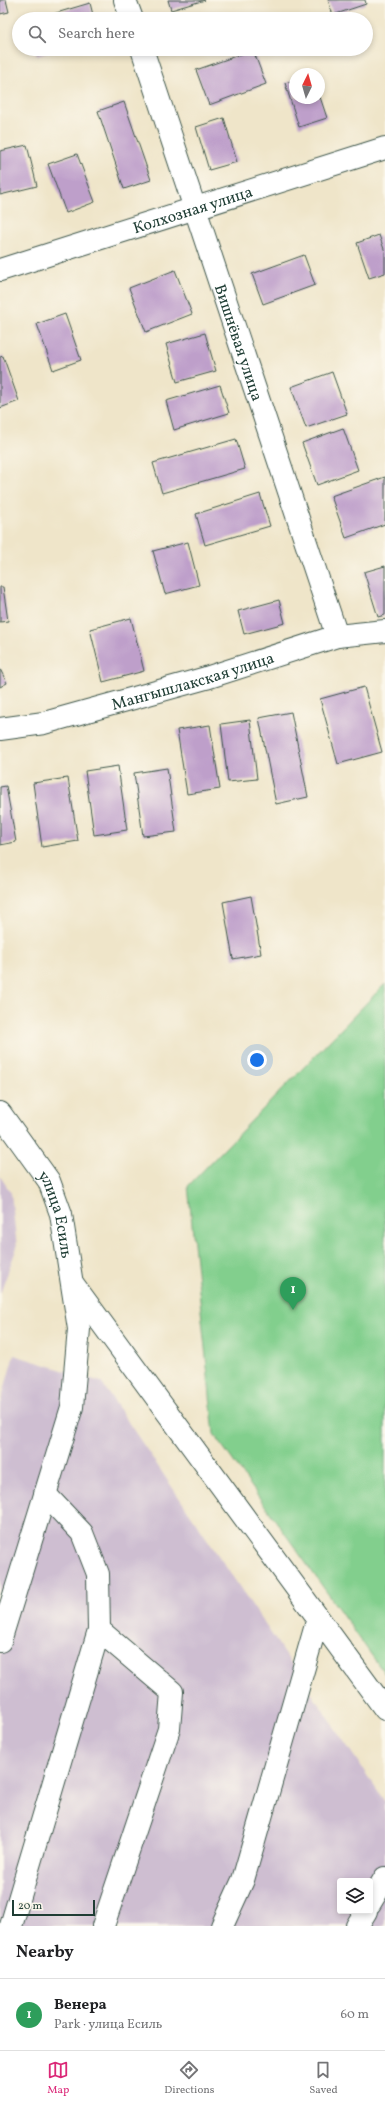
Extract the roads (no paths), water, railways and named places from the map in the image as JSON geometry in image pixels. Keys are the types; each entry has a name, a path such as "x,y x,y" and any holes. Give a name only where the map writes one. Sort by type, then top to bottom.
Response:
{"street":[{"path":"125,0 129,12"},
{"name":"Вишнёвая улица","path":"144,56 197,209 337,636"},
{"name":"Колхозная улица","path":"0,270 197,209 385,148"},
{"name":"Мангышлакская улица","path":"0,730 44,723 206,678 337,636 385,631"},
{"name":"улица Есиль","path":"0,1113 49,1181 60,1214 79,1329 72,1406 0,1641"},
{"path":"71,1281 385,1709"},
{"path":"11,1926 99,1630 98,1574 82,1533 45,1494"},
{"path":"222,1926 243,1880 318,1618"},
{"path":"99,1630 172,1692 169,1729 103,1926"},
{"path":"373,1898 385,1878"},
{"path":"357,1926 364,1914"}],"place":[{"name":"Венера","path":"293,1310"}]}
